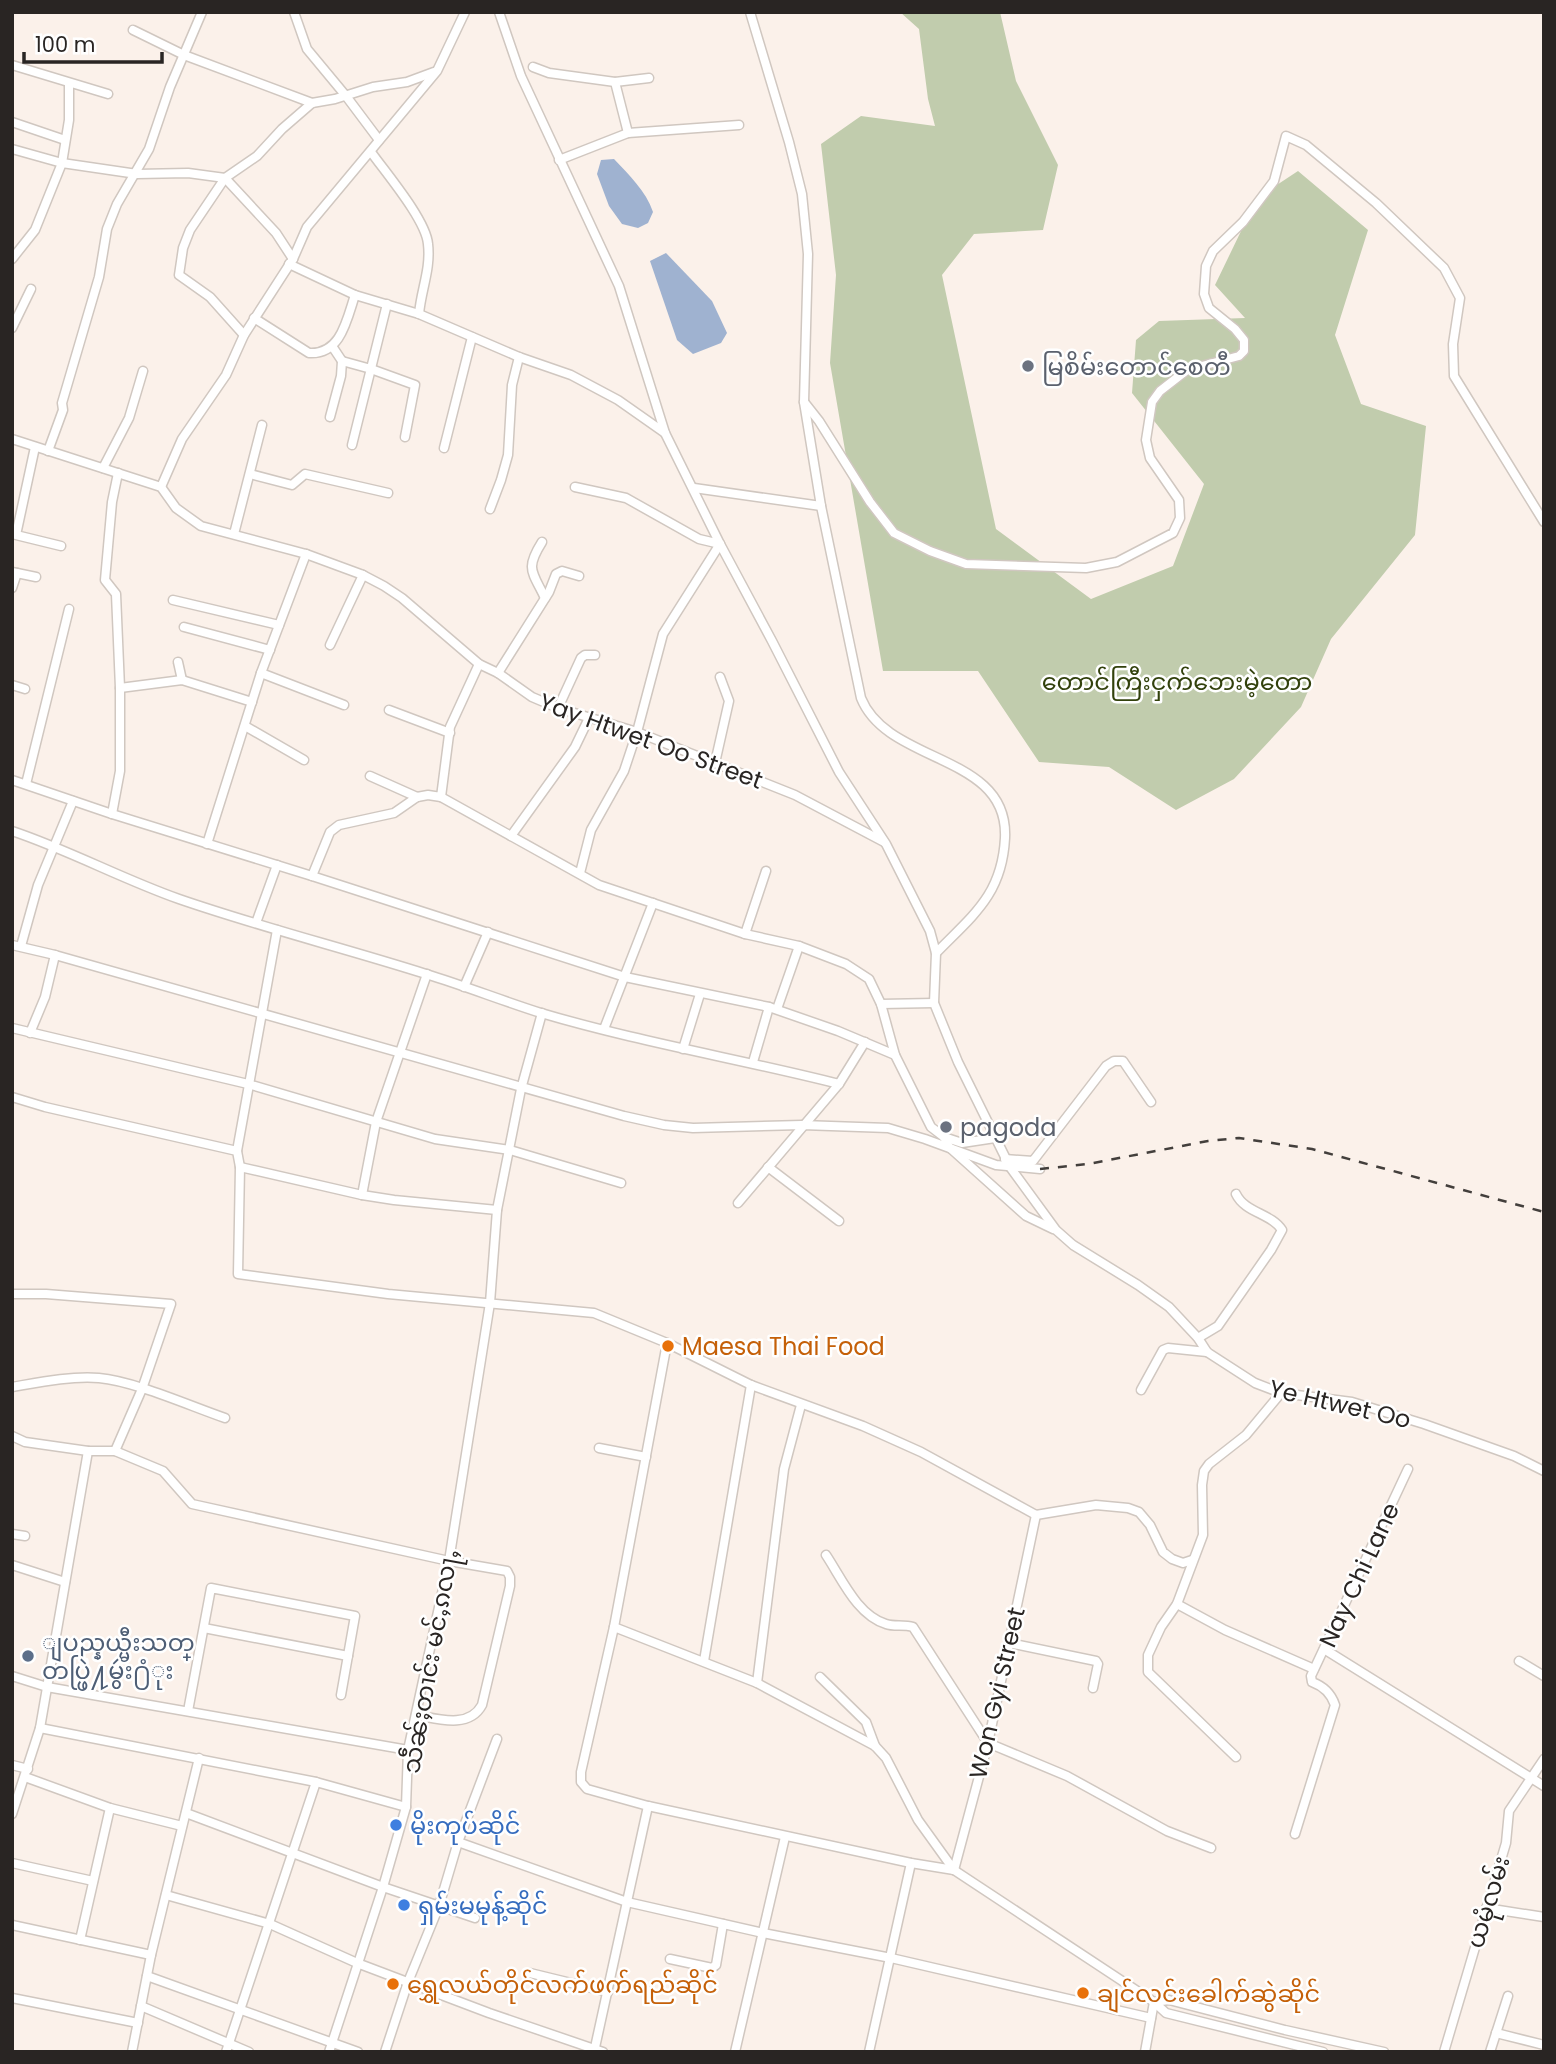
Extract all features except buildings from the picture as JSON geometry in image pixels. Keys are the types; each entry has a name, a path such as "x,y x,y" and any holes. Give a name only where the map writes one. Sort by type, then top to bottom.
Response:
{"street":[{"path":"48,451 63,410 62,403 99,277 107,229 117,204 149,149 160,113 202,12"},
{"path":"293,12 307,50 379,140"},
{"path":"12,439 161,487 182,439 226,375 244,335 291,262 307,227 437,71 465,12"},
{"path":"499,12 521,76 619,286 665,433 839,772 886,844 930,931 936,953 934,1003 958,1062 1010,1167 1056,1230"},
{"path":"750,12 802,194 808,254 804,402 821,506 861,698 866,710 901,741 971,774 992,794 1003,810 1006,830 1000,874 990,895 979,909 936,953"},
{"path":"133,30 184,55 312,103"},
{"path":"12,65 108,94"},
{"path":"533,67 549,73 615,82 649,78"},
{"path":"244,335 209,297 179,275 183,248 191,230 225,178 257,156 312,103 373,87 407,82 437,71"},
{"path":"615,82 628,132"},
{"path":"12,259 35,230 62,163 69,120 69,84"},
{"path":"12,122 65,140"},
{"path":"559,160 628,132 739,125"},
{"path":"804,402 820,421 864,494 894,533 929,551 966,564 1086,568 1117,562 1173,533 1180,518 1179,500 1150,458 1146,440 1152,402 1160,391 1187,370 1239,356 1244,351 1244,340 1209,308 1204,294 1206,266 1213,251 1243,222 1274,181 1286,136 1307,145 1376,203 1444,268 1460,298 1453,344 1454,376 1544,522"},
{"path":"12,149 62,163 136,174 188,173 225,178 276,233 291,262 355,295 419,314 519,356 571,374 618,400 665,433"},
{"path":"371,152 417,216 428,241 428,276 419,314"},
{"path":"12,328 31,289"},
{"path":"254,318 309,353 319,353 332,346 343,331 355,295"},
{"path":"352,445 387,304"},
{"path":"444,448 472,337"},
{"path":"330,417 341,376 342,361 332,346"},
{"path":"490,509 508,455 512,385 519,356"},
{"path":"342,361 415,385 405,436"},
{"path":"103,468 129,418 143,371"},
{"path":"234,534 262,425"},
{"path":"35,447 16,535 61,546"},
{"path":"112,814 120,771 120,688 116,594 105,580 112,502 118,473"},
{"path":"250,474 292,485 305,474 388,493"},
{"name":"Yay Htwet Oo Street","path":"161,487 176,508 201,526 306,554 363,575 402,598 479,664 498,673 532,697 558,708 637,732 795,795 886,844"},
{"path":"575,487 626,498 699,539 720,544"},
{"path":"694,488 821,506"},
{"path":"542,542 533,555 530,568 545,598"},
{"path":"580,873 591,830 624,771 663,634 720,544"},
{"path":"207,844 261,673 306,554"},
{"path":"498,673 545,598 556,574 562,571 579,576"},
{"path":"12,588 15,572 36,576"},
{"path":"330,645 363,575"},
{"path":"173,600 279,625"},
{"path":"26,785 69,609"},
{"path":"184,626 270,650"},
{"path":"558,708 581,658 586,654 595,655"},
{"path":"178,662 182,680"},
{"path":"441,797 450,733 479,664"},
{"path":"261,673 344,705"},
{"path":"715,763 729,701 720,677"},
{"path":"120,688 182,680 252,702"},
{"path":"12,685 25,689"},
{"path":"389,710 450,733"},
{"path":"511,835 575,747 589,718"},
{"path":"245,726 304,760"},
{"path":"370,776 417,797"},
{"path":"12,780 73,802 625,977 773,1008 895,1055"},
{"path":"312,876 330,832 340,824 394,813 417,797 428,794 441,797 599,885 745,934 799,946 846,964 869,979 881,1004 895,1055 931,1127 944,1137 962,1143 995,1138"},
{"path":"73,802 16,946 664,1125 723,1128 802,1125 888,1128 983,1161 1010,1167 1040,1169"},
{"path":"12,831 55,845 101,868 165,893 277,930 427,974 542,1013 683,1049 753,1062 839,1084"},
{"path":"256,923 276,865"},
{"path":"745,934 766,872"},
{"path":"604,1029 653,903"},
{"path":"277,930 237,1151 240,1167 238,1274 388,1294 594,1313 667,1343 751,1385 863,1426 921,1452 1036,1515 1096,1505 1128,1508 1144,1516 1163,1552 1182,1563 1192,1560"},
{"path":"464,986 488,932"},
{"path":"753,1062 799,946"},
{"path":"30,1033 46,997 55,955"},
{"path":"362,1195 376,1122 427,974"},
{"path":"683,1049 700,994"},
{"path":"881,1004 934,1003"},
{"name":"သဵၼ်ႈတၢင်း မင်ႇၵလႃႇ","path":"330,2048 383,1887 406,1807 408,1750 449,1561 490,1303 497,1210 522,1086 542,1013"},
{"path":"12,1028 248,1084 435,1139 510,1150 621,1183"},
{"path":"738,1203 839,1084 864,1042"},
{"path":"1005,1158 1033,1161 1106,1066 1114,1061 1123,1061 1150,1102"},
{"path":"12,1097 237,1151"},
{"path":"944,1137 949,1147 1026,1216 1056,1230"},
{"path":"240,1167 362,1195 497,1210"},
{"path":"768,1167 839,1221"},
{"path":"1198,1338 1218,1326 1282,1230 1278,1224 1242,1204 1236,1194"},
{"name":"Ye Htwet Oo","path":"1056,1230 1073,1245 1169,1307 1198,1338 1207,1352 1255,1383 1282,1393 1364,1406 1475,1441 1544,1471"},
{"path":"12,1294 46,1294 171,1304 142,1389 114,1451"},
{"path":"667,1343 614,1627 581,1782 587,1789 648,1806 785,1837 954,1870"},
{"path":"1140,1390 1163,1350 1168,1348 1207,1352"},
{"path":"12,1387 58,1379 102,1378 225,1418"},
{"path":"704,1661 751,1385"},
{"path":"1236,1757 1148,1672 1148,1654 1161,1627 1177,1604 1192,1560 1198,1552 1203,1535 1204,1471 1247,1434 1282,1393"},
{"path":"757,1683 784,1469 801,1405"},
{"path":"12,1436 25,1442 88,1451 114,1451 163,1471 192,1504 449,1561 507,1571 510,1586 482,1704 477,1713 465,1720 453,1721 415,1715"},
{"path":"599,1448 646,1457"},
{"path":"12,1814 40,1728 88,1451"},
{"name":"Nay Chi Lane","path":"1295,1834 1335,1705 1326,1690 1310,1680 1408,1469"},
{"name":"Won Gyi Street","path":"954,1870 988,1743 1036,1515"},
{"path":"12,1534 25,1536"},
{"path":"826,1555 871,1618 890,1625 913,1626 988,1743 1067,1776 1167,1831 1211,1848"},
{"path":"12,1565 65,1582"},
{"path":"188,1711 211,1588 355,1616 341,1695"},
{"path":"1177,1604 1225,1630 1314,1670"},
{"path":"614,1627 757,1683 875,1746 886,1758 918,1820 954,1870 1166,2012 1323,2052"},
{"path":"204,1628 348,1656"},
{"path":"1009,1643 1096,1661 1098,1664 1093,1688"},
{"path":"1324,1649 1544,1786"},
{"path":"1519,1661 1544,1675"},
{"path":"12,1676 47,1687 408,1750"},
{"path":"820,1676 866,1722 875,1746"},
{"path":"40,1728 316,1782 406,1807"},
{"path":"385,2052 497,1739"},
{"path":"132,2052 151,1955 200,1758"},
{"name":"ယမုံလမ်း","path":"1444,2052 1506,1843 1509,1811 1544,1759"},
{"path":"12,1765 110,1808 182,1826"},
{"path":"227,2048 316,1782"},
{"path":"166,1895 270,1924 356,1963 597,2051 648,1806"},
{"path":"80,1940 110,1808"},
{"path":"186,1813 383,1887 475,1918"},
{"path":"735,2052 785,1837"},
{"path":"458,1842 627,1902 763,1933 891,1958 1151,2018"},
{"path":"12,1863 93,1881"},
{"path":"869,2052 911,1863"},
{"path":"1486,1908 1544,1917"},
{"path":"670,1959 712,1968 716,1965 723,1924"},
{"path":"12,1925 151,1955"},
{"path":"530,1973 608,1992"},
{"path":"147,1976 240,2010 330,2048 358,2052"},
{"path":"1490,2052 1508,1996"},
{"path":"12,1998 138,2023"},
{"path":"1154,2002 1169,2000 1384,2052"},
{"path":"1145,2052 1154,2002"},
{"path":"141,2006 227,2048 249,2052"},
{"path":"1496,2033 1544,2045"}],"green space":[{"name":"တောင်ကြီးငှက်ဘေးမဲ့တော","path":"900,12 1000,12 1016,81 1058,165 1043,230 974,234 942,275 996,529 1091,599 1173,566 1204,484 1132,393 1136,340 1159,321 1245,318 1215,285 1257,198 1298,171 1368,230 1335,335 1361,404 1426,426 1415,535 1331,639 1301,707 1234,779 1176,810 1109,767 1039,762 978,671 883,671 830,363 836,275 821,144 861,116 935,126 928,99 919,29"}],"water":[{"path":"614,159 642,190 653,212 648,223 638,228 622,224 609,206 597,174 601,160"},
{"path":"666,253 712,301 727,333 721,343 693,354 677,340 650,261"}],"railway":[{"path":"1040,1169 1088,1164 1208,1141 1239,1138 1312,1149 1544,1212"}],"place":[{"name":"မြစိမ်းတောင်စေတီ","path":"1028,366"},
{"name":"pagoda","path":"946,1127"},
{"name":"Maesa Thai Food","path":"668,1346"},
{"name":"ျပည္နယ္မီးသတ္ တပ္ဖြဲ႔မွဴး႐ံုး","path":"28,1656"},
{"name":"မိုးကုပ်ဆိုင်","path":"396,1825"},
{"name":"ရှမ်းမမုန့်ဆိုင်","path":"404,1905"},
{"name":"ရွှေလယ်တိုင်လက်ဖက်ရည်ဆိုင်","path":"393,1984"},
{"name":"ချင်လင်းခေါက်ဆွဲဆိုင်","path":"1083,1993"}]}
